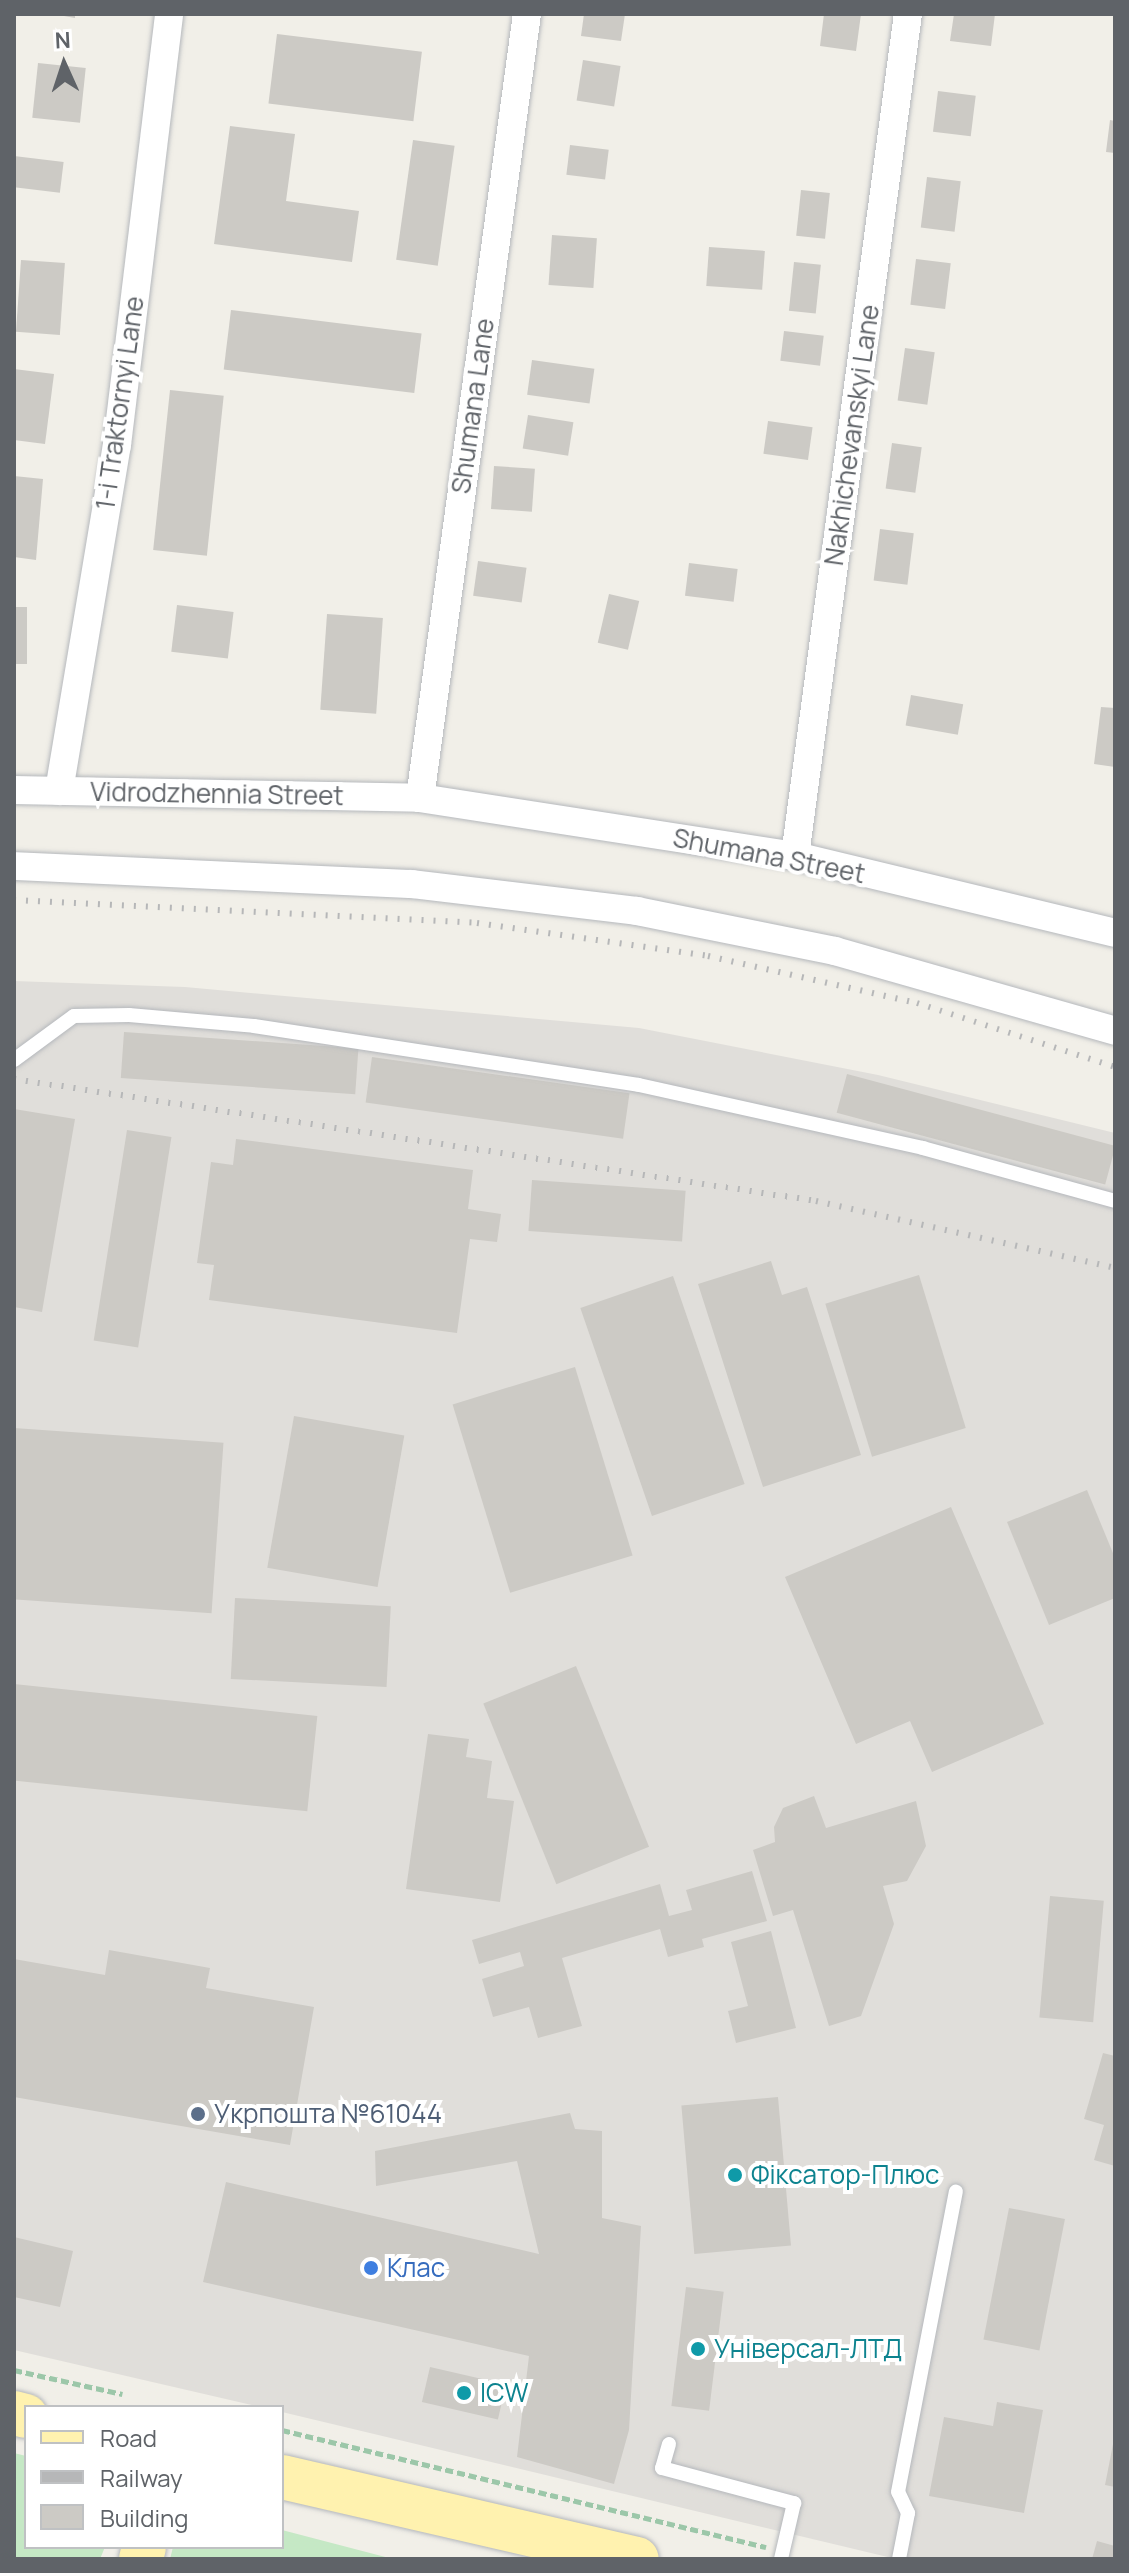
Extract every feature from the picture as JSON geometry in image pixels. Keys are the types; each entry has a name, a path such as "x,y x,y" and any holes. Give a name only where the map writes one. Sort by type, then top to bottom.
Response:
{"main road":[{"path":"284,2477 637,2559"}],"street":[{"name":"1-i Traktornyi Lane","path":"59,791 117,445 169,14"},
{"name":"Shumana Lane","path":"420,798 527,14"},
{"name":"Nakhichevanskyi Lane","path":"795,856 908,14"},
{"name":"Vidrodzhennia Street","path":"14,790 420,798"},
{"name":"Shumana Street","path":"420,798 795,856 1115,933"},
{"path":"14,866 412,884 637,911 835,951 1115,1031"}],"lane":[{"path":"14,1060 74,1016 129,1015 254,1026 639,1085 923,1148 1115,1201"},
{"path":"899,2559 908,2513 898,2492 956,2192"},
{"path":"669,2444 662,2468 794,2503 782,2555"}],"path":[{"path":"14,2370 122,2394"},
{"path":"284,2430 782,2555"}],"shaded area":[{"path":"14,981 185,987 639,1028 878,1075 1115,1133 1115,2559 896,2559 284,2412 284,2405 251,2405 14,2350"}],"green space":[{"path":"14,2453 24,2456 24,2549 104,2549 100,2559 14,2558"},
{"path":"284,2531 393,2559 170,2559 172,2549 284,2549"}],"building":[{"path":"53,14 75,14 75,18"},
{"path":"584,14 625,14 621,41 581,36"},
{"path":"824,14 861,14 856,51 820,46"},
{"path":"954,14 995,14 991,46 950,41"},
{"path":"277,34 422,52 413,121 268,103"},
{"path":"583,60 621,66 614,106 577,100"},
{"path":"38,63 86,68 80,123 32,118"},
{"path":"938,91 976,96 971,136 933,132"},
{"path":"1110,120 1115,121 1115,153 1106,152"},
{"path":"230,126 295,134 286,201 359,211 352,262 214,244"},
{"path":"413,140 455,146 438,266 396,260"},
{"path":"570,145 609,150 605,180 566,175"},
{"path":"14,156 64,162 60,193 14,187"},
{"path":"927,177 961,181 955,232 921,228"},
{"path":"801,190 830,193 825,239 796,236"},
{"path":"552,235 597,238 593,288 549,285"},
{"path":"709,247 765,251 762,290 706,286"},
{"path":"916,259 951,263 945,309 910,305"},
{"path":"21,260 65,263 60,335 16,332"},
{"path":"794,262 821,265 816,314 789,311"},
{"path":"231,310 422,333 414,393 224,370"},
{"path":"784,331 824,336 820,366 780,361"},
{"path":"905,348 935,352 927,405 898,400"},
{"path":"532,360 594,369 590,403 527,395"},
{"path":"14,369 54,374 45,444 14,440"},
{"path":"170,390 224,396 207,556 153,550"},
{"path":"528,415 573,422 568,456 523,449"},
{"path":"768,421 813,427 808,460 763,454"},
{"path":"892,443 922,447 915,493 886,489"},
{"path":"494,466 535,469 532,512 491,509"},
{"path":"14,476 43,479 36,560 14,557"},
{"path":"880,529 914,533 907,585 874,581"},
{"path":"478,561 527,568 522,602 473,596"},
{"path":"689,563 738,569 734,602 685,596"},
{"path":"609,594 639,601 628,650 598,643"},
{"path":"177,605 234,612 228,659 171,652"},
{"path":"14,607 27,607 27,664 14,664"},
{"path":"327,614 383,618 376,714 320,710"},
{"path":"911,695 963,704 958,735 906,726"},
{"path":"1101,707 1115,708 1115,767 1094,764"},
{"path":"124,1032 358,1048 355,1094 121,1078"},
{"path":"372,1057 629,1093 623,1139 366,1103"},
{"path":"847,1074 1115,1146 1105,1185 837,1113"},
{"path":"14,1109 75,1119 42,1312 14,1307"},
{"path":"127,1130 171,1137 138,1347 94,1340"},
{"path":"236,1139 473,1170 468,1209 501,1214 497,1242 470,1239 457,1333 209,1300 214,1265 197,1263 211,1162 233,1165"},
{"path":"532,1180 686,1191 682,1242 528,1231"},
{"path":"771,1261 782,1295 807,1287 861,1455 763,1487 698,1284"},
{"path":"919,1275 966,1428 872,1457 825,1304"},
{"path":"673,1276 745,1484 652,1516 580,1308"},
{"path":"575,1367 633,1555 510,1593 453,1404"},
{"path":"294,1416 404,1435 378,1587 267,1568"},
{"path":"14,1428 223,1443 212,1613 14,1599"},
{"path":"1087,1490 1115,1558 1115,1598 1049,1625 1007,1522"},
{"path":"951,1507 1044,1724 932,1772 910,1721 856,1744 785,1577"},
{"path":"235,1598 391,1606 387,1687 231,1679"},
{"path":"576,1666 649,1847 556,1884 483,1703"},
{"path":"14,1684 317,1716 307,1811 14,1781"},
{"path":"428,1734 469,1739 466,1757 492,1761 487,1798 514,1801 500,1902 406,1889"},
{"path":"814,1796 826,1828 916,1801 926,1846 907,1881 883,1886 894,1924 861,2016 829,2026 793,1910 773,1916 753,1850 775,1842 774,1827 783,1808"},
{"path":"752,1871 767,1921 702,1939 704,1947 668,1957 660,1929 562,1958 582,2026 538,2038 529,2007 493,2017 482,1979 524,1966 520,1952 479,1964 472,1940 660,1884 669,1916 692,1910 686,1890"},
{"path":"1050,1896 1104,1901 1093,2022 1039,2018"},
{"path":"771,1931 796,2028 736,2043 728,2011 748,2006 731,1942"},
{"path":"109,1950 210,1968 206,1988 314,2007 290,2145 14,2097 14,1959 105,1975"},
{"path":"1103,2053 1115,2056 1115,2166 1094,2160 1104,2125 1084,2119"},
{"name":"Фіксатор-Плюс","path":"778,2097 791,2245 694,2254 681,2105"},
{"path":"570,2113 575,2129 602,2131 602,2218 641,2226 629,2430 614,2484 517,2457 529,2356 203,2282 226,2182 539,2254 517,2161 376,2186 375,2151"},
{"path":"1009,2208 1065,2219 1039,2350 983,2340"},
{"path":"14,2237 73,2251 60,2307 14,2297"},
{"name":"Універсал-ЛТД","path":"686,2287 724,2292 709,2411 671,2406"},
{"name":"ICW","path":"430,2367 506,2385 498,2420 422,2402"},
{"path":"997,2402 1043,2410 1024,2513 929,2496 944,2417 993,2426"},
{"path":"1115,2434 1115,2487 1105,2485"},
{"path":"1097,2541 1115,2546 1115,2559 1092,2559"}],"railway":[{"path":"14,900 477,923 708,956 917,1003 1115,1067"},
{"path":"14,1079 816,1201 1115,1268"}],"place":[{"name":"Укрпошта №61044","path":"198,2114"},
{"name":"Фіксатор-Плюс","path":"735,2175"},
{"name":"Клас","path":"371,2268"},
{"name":"Універсал-ЛТД","path":"698,2349"},
{"name":"ICW","path":"464,2393"}]}
